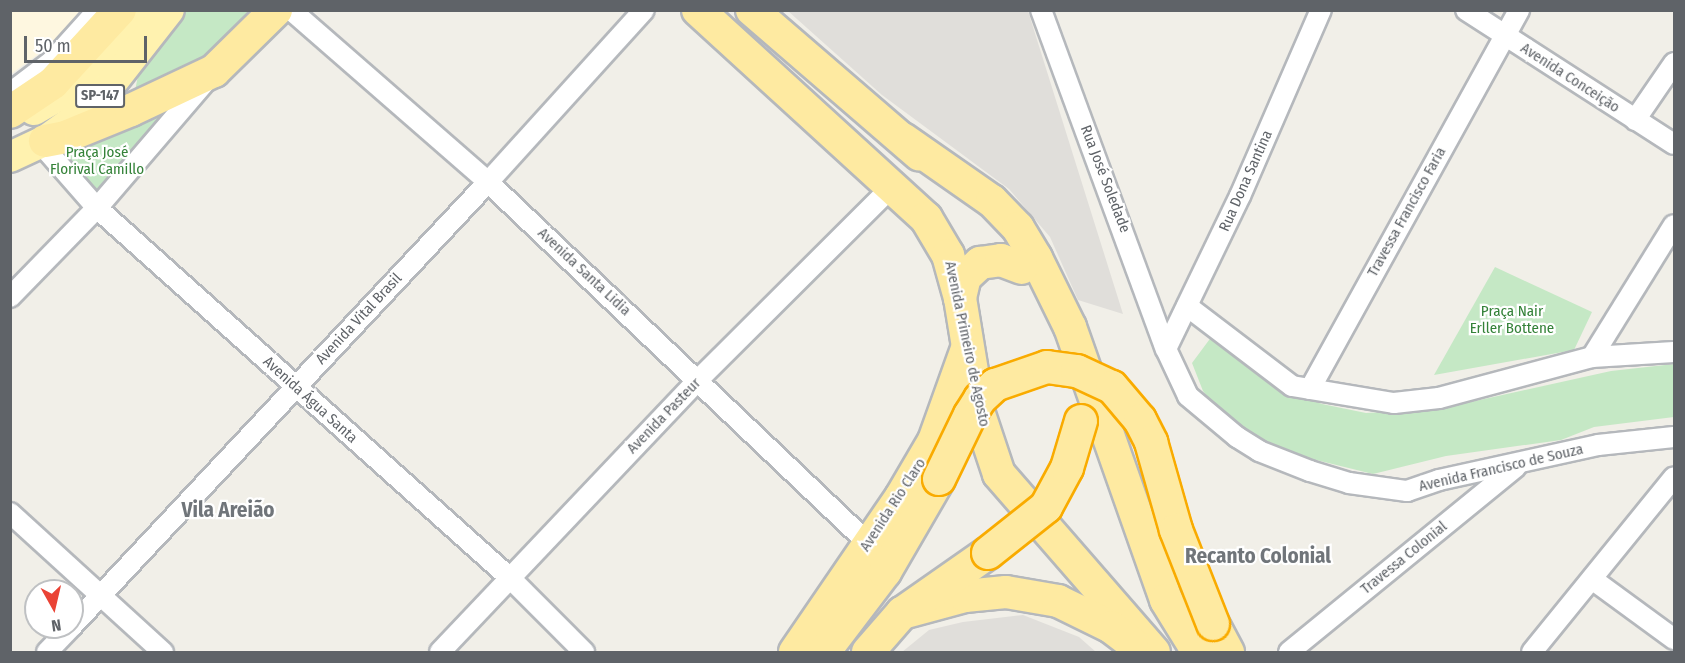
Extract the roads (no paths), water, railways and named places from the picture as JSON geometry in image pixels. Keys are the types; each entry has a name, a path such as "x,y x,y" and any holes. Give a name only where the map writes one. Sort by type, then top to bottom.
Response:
{"highway":[{"path":"10,112 59,78 120,10"},
{"path":"42,142 65,137 131,110 214,71 276,10"},
{"name":"Avenida Primeiro de Agosto","path":"698,10 926,218 948,255 960,298 979,414 999,474 1154,652"},
{"path":"752,10 903,139 982,213 1022,268 1057,340 1081,421 1067,468 1046,507 988,553 902,613 868,652"},
{"path":"903,139 992,201 1018,228 1036,258 1077,347 1166,600 1198,652"},
{"path":"960,298 965,278 980,263 1001,260 1022,268"},
{"name":"Avenida Rio Claro","path":"795,652 902,497 934,441 968,345"},
{"path":"824,652 885,572 939,479 980,399 995,386 1047,367 1077,371 1112,387 1140,420 1150,442 1176,530 1213,624 1228,652"},
{"path":"902,613 964,596 1006,592 1058,601 1111,627 1146,652"}],"main road":[{"name":"SP-147","path":"10,122 67,91 91,71 144,10"},
{"name":"SP-147","path":"10,157 42,142 73,121 107,89 169,10"}],"street":[{"path":"10,93 52,61 98,10"},
{"name":"Avenida Santa Lidia","path":"291,10 488,182 699,379 869,544"},
{"name":"Avenida Vital Brasil","path":"84,612 488,182 644,10"},
{"name":"Rua José Soledade","path":"1041,10 1166,349"},
{"name":"Rua Dona Santina","path":"1166,349 1240,196 1320,10"},
{"name":"Avenida Conceição","path":"1466,10 1674,144"},
{"name":"Travessa Francisco Faria","path":"1310,389 1519,10"},
{"path":"1635,120 1674,63"},
{"path":"10,297 97,208 214,71"},
{"name":"Avenida Água Santa","path":"42,142 97,208 510,578 584,652"},
{"name":"Avenida Pasteur","path":"440,652 699,379 893,186"},
{"path":"1592,357 1674,225"},
{"path":"1186,306 1292,386 1394,403 1439,398 1592,357 1674,352"},
{"name":"Avenida Francisco de Souza","path":"1166,349 1188,396 1213,420 1259,451 1349,483 1407,491 1439,480 1598,445 1674,437"},
{"name":"Travessa Colonial","path":"1289,652 1520,463"},
{"path":"1532,652 1674,477"},
{"path":"10,513 163,652"},
{"path":"1592,579 1674,639"},
{"name":"Avenida Vital Brasil","path":"47,652 59,639"}],"district":[{"name":"Vila Areião","path":"228,510"},
{"name":"Recanto Colonial","path":"1258,556"}],"park label":[{"name":"Praça José Florival Camillo","path":"97,160"},
{"name":"Praça Nair Erller Bottene","path":"1512,320"}]}
